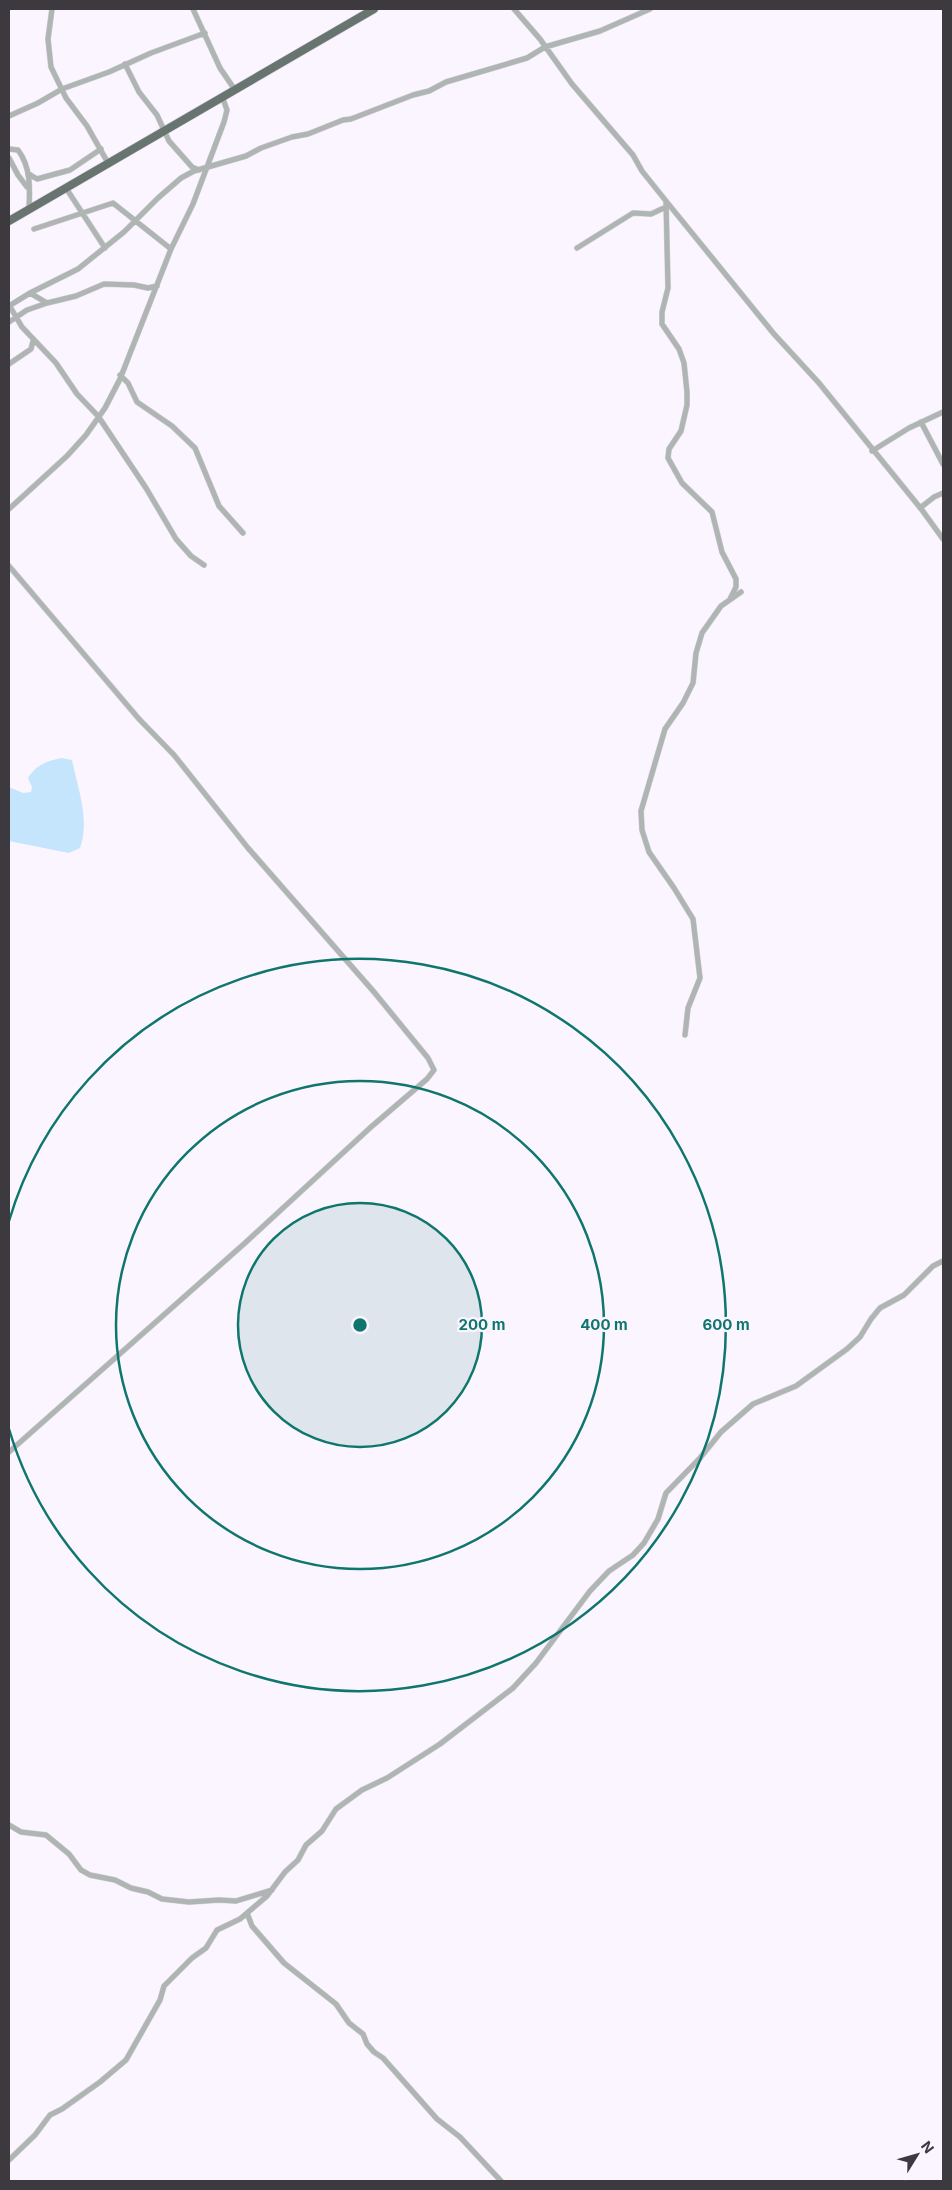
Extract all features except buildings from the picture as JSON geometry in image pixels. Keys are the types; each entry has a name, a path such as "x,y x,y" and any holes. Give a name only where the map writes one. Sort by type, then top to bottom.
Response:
{"highway":[{"path":"9,221 371,9"}],"street":[{"path":"52,9 48,39 50,61 62,90 108,163"},
{"path":"193,9 220,68 235,90"},
{"path":"514,9 597,116 633,155 666,204 774,334 819,383 943,539"},
{"path":"204,565 191,556 176,539 146,488 98,416 78,394 56,363 33,341 9,305 30,292 74,272 105,248 174,183 199,170 246,156 261,148 292,137 308,134 343,120 351,119 413,95 429,91 446,82 527,58 544,47 600,31 650,9"},
{"path":"9,116 62,90 205,33"},
{"path":"125,64 139,92 157,115 169,141 192,167 199,170"},
{"path":"9,510 67,456 86,435 98,416 106,408 171,249 186,222 206,169 226,114 226,105 222,96"},
{"path":"9,149 18,150 29,174 29,209"},
{"path":"29,174 37,179 64,172 101,150"},
{"path":"9,158 28,188"},
{"path":"66,188 105,248"},
{"path":"34,229 113,203 171,249"},
{"path":"577,248 633,213 651,214 666,204"},
{"path":"666,204 668,288 662,312 662,324 679,349 684,363 687,392 681,431 669,449 668,458 672,468 686,487 712,512 722,552 736,579 736,587 730,600"},
{"path":"9,322 26,310 76,296 104,284 134,285 148,288 157,286"},
{"path":"30,292 47,303"},
{"path":"9,364 31,349 33,341"},
{"path":"120,375 128,383 137,402 172,426 195,448 219,506 243,533"},
{"path":"872,451 921,422 943,412"},
{"path":"921,422 943,464"},
{"path":"920,508 936,495 943,492"},
{"path":"9,566 139,719 174,755 248,848 374,992 428,1058 434,1070 428,1079 371,1127 253,1236 9,1452"},
{"path":"685,1035 688,1008 700,978 693,919 649,852 642,830 641,810 664,732 683,703 693,683 696,653 702,633 721,606 741,592"},
{"path":"9,2160 35,2135 50,2115 65,2107 126,2060 160,2000 163,1986 192,1958 206,1948 219,1928 237,1921 272,1890 285,1872 298,1860 306,1845 316,1838 336,1809 362,1790 387,1778 424,1755 513,1688 536,1663 590,1591 609,1571 633,1555 644,1543 658,1520 666,1493 700,1458 721,1432 752,1404 796,1386 847,1349 860,1337 870,1319 880,1308 904,1295 933,1266 943,1261"},
{"path":"9,1825 21,1832 46,1835 69,1854 81,1870 90,1875 148,1892 162,1899 189,1902 219,1900 234,1902 272,1890"},
{"path":"247,1913 252,1926 284,1962 336,2004 348,2021 363,2034 367,2044 383,2058 422,2101 429,2112 472,2149 501,2181"}],"water":[{"path":"61,758 72,760 80,793 84,827 80,848 69,853 9,841 9,787 23,793 31,792 32,787 28,778 31,774 42,764"}]}
